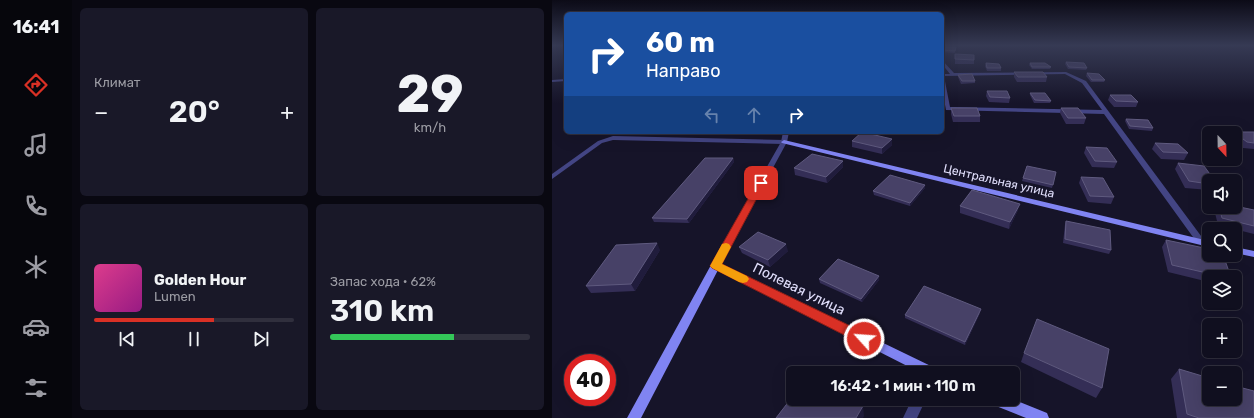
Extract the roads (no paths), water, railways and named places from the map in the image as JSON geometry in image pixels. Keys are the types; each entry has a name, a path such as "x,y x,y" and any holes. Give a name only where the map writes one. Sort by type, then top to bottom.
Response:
{"street":[{"path":"945,65 953,75"},
{"path":"944,75 1066,73 1084,82 1202,239"},
{"path":"552,81 564,80"},
{"path":"944,86 948,109 1107,112"},
{"path":"634,418 784,142 786,134"},
{"path":"552,177 600,142 613,138 784,142"},
{"name":"Центральная улица","path":"784,142 1202,242"},
{"path":"1242,251 1254,254"},
{"name":"Полевая улица","path":"716,266 918,366"},
{"path":"910,418 916,406"},
{"path":"1013,406 1042,418"}]}
